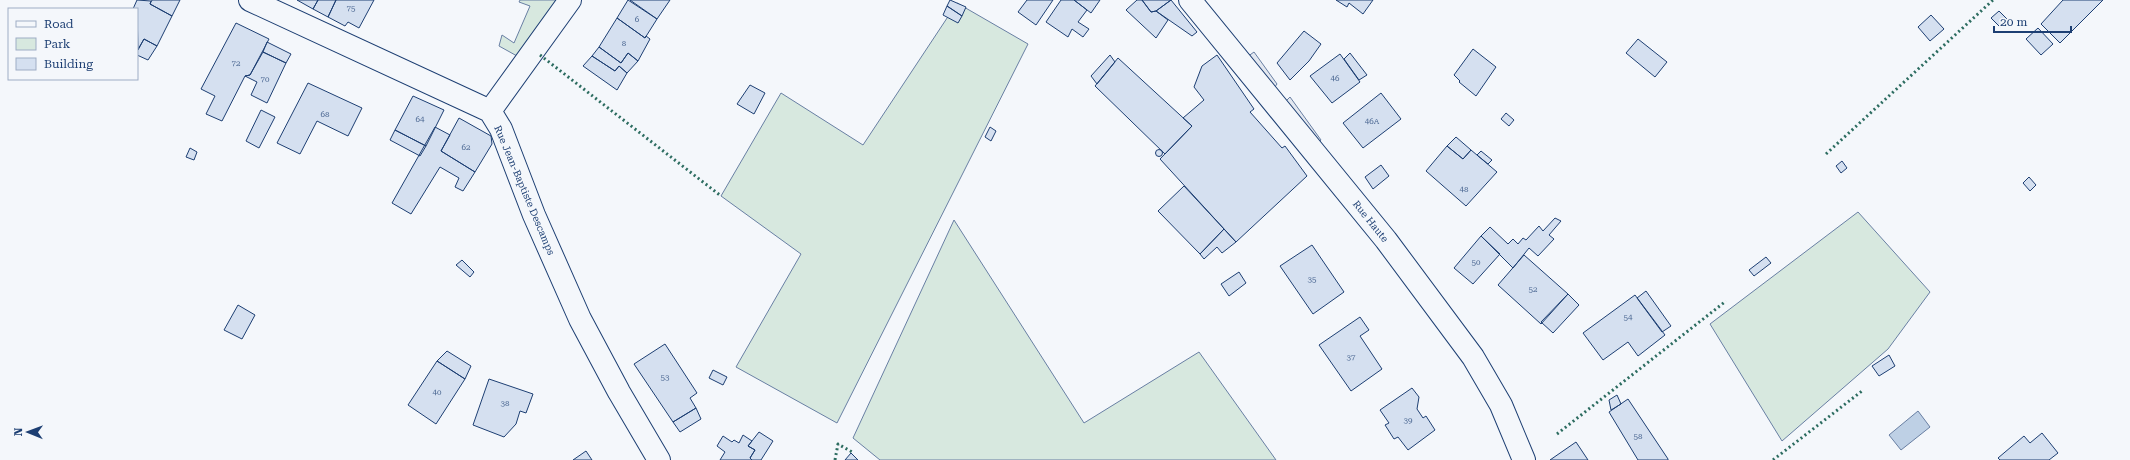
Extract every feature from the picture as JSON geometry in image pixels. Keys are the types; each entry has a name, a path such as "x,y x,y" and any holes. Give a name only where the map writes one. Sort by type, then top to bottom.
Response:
{"street":[{"path":"250,0 490,111 570,0"},
{"name":"Rue Haute","path":"1190,0 1386,240 1474,357 1501,405 1524,460"},
{"name":"Rue Jean-Baptiste Descamps","path":"490,111 501,129 534,215 580,319 618,392 659,460"}],"green space":[{"path":"520,0 568,0 526,61 499,46 502,35 514,43 530,6 519,2"},
{"path":"957,3 1028,44 837,423 736,367 801,254 721,196 781,93 863,145"},
{"path":"1858,212 1930,292 1888,349 1782,441 1710,324"},
{"path":"954,220 1084,423 1199,352 1276,460 880,460 853,438"}],"shaded area":[{"path":"1254,52 1277,84 1274,88 1247,57"},
{"path":"1290,97 1321,140 1316,145 1284,103"}],"water":[{"path":"1918,411 1930,427 1901,450 1889,435"}],"building":[{"path":"137,0 151,1 150,4 172,16 157,46 144,39 138,50 138,8 133,8"},
{"path":"152,0 180,0 172,16 150,4"},
{"path":"297,0 318,0 313,9"},
{"path":"318,0 336,0 328,17 313,9"},
{"path":"336,0 374,0 359,28 348,22 345,26 328,17"},
{"path":"628,0 657,19 645,38 617,18"},
{"path":"630,0 670,0 657,19"},
{"path":"950,0 966,7 962,16 947,6"},
{"path":"1027,0 1053,0 1036,25 1018,12"},
{"path":"1061,0 1074,0 1087,10 1078,22 1089,29 1083,37 1072,29 1068,37 1046,22"},
{"path":"1074,0 1100,0 1091,13"},
{"path":"1137,0 1142,0 1151,12 1156,11 1168,20 1156,38 1126,10"},
{"path":"1142,0 1171,0 1156,11 1151,12"},
{"path":"1171,0 1197,32 1192,36 1156,11"},
{"path":"1336,0 1373,0 1363,14 1349,3 1347,7"},
{"path":"2063,0 2103,0 2060,43 2041,24"},
{"path":"947,6 962,16 958,23 943,15"},
{"path":"1999,11 2008,20 2000,27 1991,18"},
{"path":"1931,15 1944,29 1930,41 1918,27"},
{"path":"617,18 645,38 646,36 650,39 638,61 628,53 621,63 599,47"},
{"path":"236,23 269,39 250,75 245,76 222,121 206,114 215,96 201,89"},
{"path":"2038,28 2053,44 2041,55 2026,39"},
{"path":"1304,31 1321,44 1309,61 1290,80 1277,63"},
{"path":"144,39 157,46 148,60 138,55 138,49"},
{"path":"1638,39 1667,62 1655,77 1626,53"},
{"path":"267,42 291,54 286,63 263,52"},
{"path":"599,47 621,63 628,53 638,61 627,73 619,66 615,71 592,56"},
{"path":"1473,49 1496,67 1476,96 1459,82 1460,81 1454,75"},
{"path":"263,52 286,63 267,103 251,95 257,82 245,76 250,75"},
{"path":"1350,53 1367,75 1359,80 1344,59"},
{"path":"1340,54 1360,82 1332,103 1310,76"},
{"path":"1110,55 1115,62 1097,84 1091,76"},
{"path":"1217,55 1254,109 1250,112 1282,148 1285,146 1307,176 1236,242 1160,159 1192,126 1183,118 1204,100 1194,87 1202,66"},
{"path":"592,56 615,71 619,66 627,73 617,90 583,66"},
{"path":"1118,58 1192,126 1165,154 1095,86"},
{"path":"308,83 362,108 348,136 317,121 300,154 277,143"},
{"path":"750,85 765,93 754,114 737,104"},
{"path":"1381,93 1401,119 1363,148 1343,123"},
{"path":"413,96 444,110 426,146 395,130"},
{"path":"261,110 275,117 259,148 246,141"},
{"path":"1506,113 1514,120 1509,126 1501,119"},
{"path":"459,118 491,136 492,144 475,172 441,151"},
{"path":"435,127 450,135 441,151 475,172 463,191 455,187 459,178 440,167 411,214 392,203"},
{"path":"990,127 996,131 991,141 985,137"},
{"path":"395,130 426,146 420,156 390,140"},
{"path":"1456,137 1471,150 1463,159 1447,146"},
{"path":"1447,146 1463,159 1471,150 1497,172 1466,206 1426,171"},
{"path":"190,148 197,152 194,160 186,157"},
{"path":"1159,149 1162,150 1162,156 1159,157 1156,156 1155,153 1156,150"},
{"path":"1481,151 1492,160 1488,164 1477,155"},
{"path":"1842,161 1847,168 1841,173 1836,166"},
{"path":"1381,165 1389,176 1373,189 1365,177"},
{"path":"2029,177 2036,185 2030,191 2023,183"},
{"path":"1184,186 1224,229 1200,254 1158,211"},
{"path":"1555,218 1561,221 1549,235 1554,239 1538,256 1529,248 1513,268 1481,236 1490,227 1508,244 1513,239 1518,244 1523,238 1526,240 1539,226 1543,231"},
{"path":"1224,229 1236,242 1222,253 1217,247 1204,259 1200,254"},
{"path":"1481,236 1500,254 1473,284 1454,268"},
{"path":"1312,245 1344,292 1313,314 1280,266"},
{"path":"1524,255 1568,294 1541,324 1498,285"},
{"path":"1766,257 1771,263 1754,276 1749,270"},
{"path":"462,260 474,272 470,277 456,265"},
{"path":"1239,272 1246,283 1229,296 1221,284"},
{"path":"1646,291 1671,326 1662,332 1637,298"},
{"path":"1568,294 1579,305 1553,333 1541,322"},
{"path":"1635,295 1665,335 1638,356 1628,342 1603,360 1583,333"},
{"path":"238,305 255,315 242,339 224,330"},
{"path":"1360,317 1369,330 1360,336 1382,369 1351,391 1319,345"},
{"path":"665,344 697,393 690,398 696,408 673,422 634,364"},
{"path":"447,351 471,366 465,379 437,361"},
{"path":"1889,355 1895,366 1879,376 1872,366"},
{"path":"437,361 465,379 436,424 408,405"},
{"path":"713,370 727,377 723,385 709,378"},
{"path":"489,379 533,394 526,413 520,411 516,424 504,437 473,425"},
{"path":"1412,388 1419,397 1417,409 1423,418 1426,416 1435,430 1408,450 1398,437 1394,439 1385,425 1389,423 1380,410"},
{"path":"1617,395 1621,404 1611,410 1609,400"},
{"path":"1628,399 1668,460 1638,460 1609,412"},
{"path":"696,408 701,419 680,432 673,422"},
{"path":"759,432 773,441 761,460 752,460 750,458 755,450 748,446"},
{"path":"2042,433 2058,453 2049,460 2000,460 1998,458 2024,436 2030,443"},
{"path":"743,435 752,441 748,446 755,450 750,458 752,460 720,460 725,452 717,446 723,436 732,442 734,440 739,443"},
{"path":"1576,442 1588,460 1550,460"},
{"path":"586,451 592,460 573,460"},
{"path":"851,453 858,460 845,460"}],"hedge":[{"path":"1826,154 1993,0"},
{"path":"540,55 721,196"},
{"path":"1557,434 1726,301"},
{"path":"1773,460 1862,391"},
{"path":"835,460 838,444 852,452"}]}
